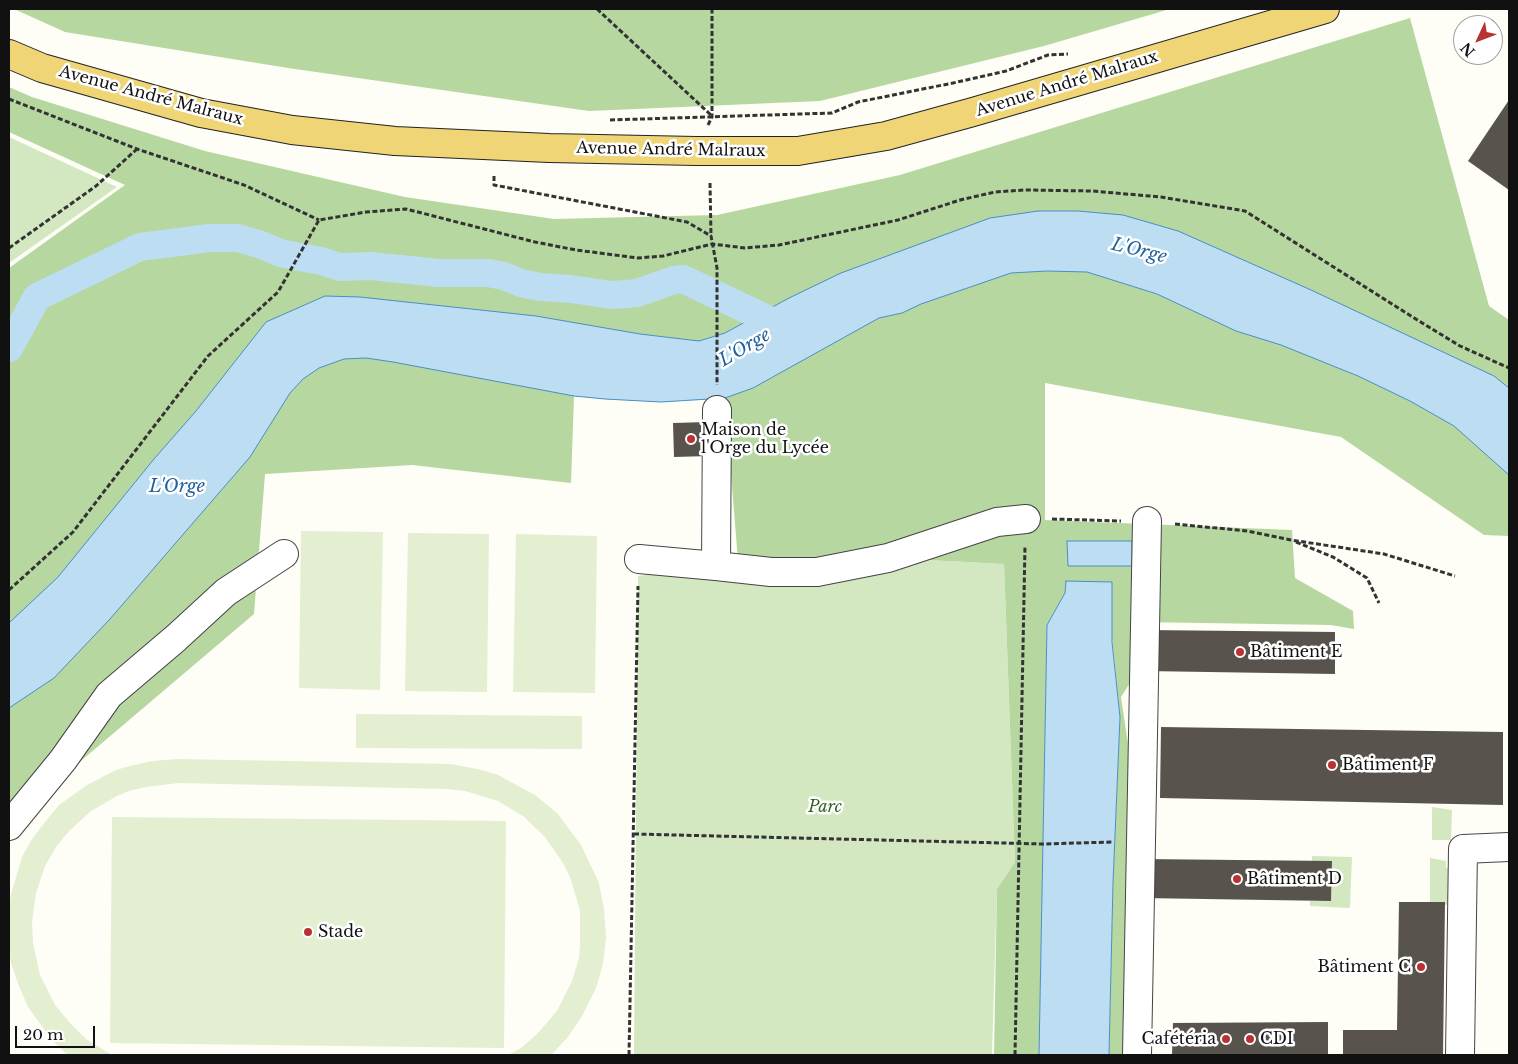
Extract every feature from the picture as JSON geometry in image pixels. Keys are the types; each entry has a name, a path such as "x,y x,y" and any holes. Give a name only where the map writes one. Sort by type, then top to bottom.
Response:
{"main road":[{"name":"Avenue André Malraux","path":"9,54 42,68 201,113 292,130 395,141 549,148 798,151 886,136 1325,9"}],"street":[{"path":"716,566 717,410"},
{"path":"639,559 771,572 818,572 888,558 997,522 1026,519"},
{"path":"1136,1055 1147,521"},
{"path":"9,826 63,760 109,695 226,592 284,554"},
{"path":"1460,1055 1463,849 1509,847"}],"path":[{"path":"597,9 712,116"},
{"path":"696,151 712,116 712,9"},
{"path":"601,120 832,113 858,102 953,83 1006,70 1048,55 1076,54"},
{"path":"9,99 137,149 244,185 319,220 381,210 406,209 544,244 607,255 638,258 663,256 712,244 745,248 779,245 898,220 960,200 995,192 1025,190 1092,191 1161,197 1245,211 1460,346 1509,368"},
{"path":"9,248 96,186 137,149"},
{"path":"494,176 494,185 687,222 711,236"},
{"path":"710,183 711,236 717,268 717,410"},
{"path":"9,590 73,532 208,356 278,292 319,220"},
{"path":"1291,540 1333,557 1367,578 1378,603"},
{"path":"629,1055 639,559"},
{"path":"634,834 1043,844 1114,842"}],"green space":[{"path":"14,9 1170,9 1044,46 820,101 589,111 288,68 65,32"},
{"path":"1410,18 1489,306 1509,320 1509,536 1484,535 1341,437 1045,383 1045,520 1292,530 1295,578 1353,611 1354,629 1331,625 1139,622 1137,672 1121,697 1139,818 1133,1055 1109,1055 1113,883 1120,717 1111,627 1065,593 1047,625 1039,1055 994,1055 997,889 1015,862 1004,564 888,558 738,561 725,398 661,402 574,396 571,483 412,465 265,474 254,614 9,822 9,268 125,185 9,132 9,87 32,97 205,151 405,197 554,219 717,215 900,175"},
{"path":"9,137 117,187 9,263"},
{"path":"301,531 383,532 380,690 299,688"},
{"path":"408,533 489,534 487,692 405,691"},
{"path":"516,534 597,536 595,693 513,692"},
{"name":"Parc","path":"888,558 1004,564 1015,862 997,889 992,1055 634,1055 638,576 738,561"},
{"path":"356,714 582,716 582,749 356,748"},
{"path":"178,759 451,764 498,775 535,795 557,813 581,845 599,883 604,909 606,937 603,964 596,988 582,1016 568,1037 551,1055 508,1055 521,1048 537,1034 557,1011 572,981 579,958 580,945 580,910 570,877 545,837 523,816 498,801 465,791 447,789 178,783 129,791 91,811 69,831 56,847 45,866 36,893 32,922 33,943 40,975 55,1005 70,1023 86,1039 112,1055 67,1055 51,1039 28,1007 11,963 9,906 22,857 32,839 59,805 87,785 116,770 130,766 152,761"},
{"path":"1432,807 1452,810 1451,840 1432,840"},
{"name":"Stade","path":"112,817 506,821 504,1048 110,1043"},
{"path":"1312,856 1352,857 1349,908 1310,906 1310,901 1331,900 1332,861 1312,861"},
{"path":"1430,858 1446,861 1446,868 1450,868 1449,904 1445,905 1445,902 1430,902"}],"water":[{"name":"L'Orge","path":"1038,211 1078,211 1123,215 1178,231 1311,290 1494,376 1509,388 1509,475 1454,426 1410,401 1358,376 1281,345 1236,331 1157,294 1087,272 1047,271 1011,273 921,304 902,313 879,318 753,388 725,398 661,402 574,396 393,362 366,358 344,359 319,368 303,379 290,393 250,457 110,619 54,678 9,708 9,623 58,577 154,459 196,411 266,322 325,296 360,297 536,316 640,334 699,341 725,333 789,298 841,273 990,218"},
{"path":"1067,541 1132,541 1132,566 1068,566"},
{"path":"1066,581 1112,582 1112,642 1120,717 1113,883 1109,1055 1039,1055 1047,625 1065,593"}],"building":[{"path":"1509,100 1509,190 1468,161"},
{"name":"Maison de l'Orge du Lycée","path":"708,422 709,456 674,457 673,423"},
{"name":"Bâtiment E","path":"1146,630 1335,632 1335,674 1145,671"},
{"name":"Bâtiment F","path":"1161,727 1503,732 1503,805 1160,798"},
{"name":"Bâtiment D","path":"1142,859 1332,861 1331,901 1142,898"},
{"name":"Bâtiment C","path":"1399,902 1445,902 1443,1055 1343,1055 1343,1030 1397,1030"},
{"name":"CDI","path":"1328,1022 1328,1055 1172,1055 1173,1023"}],"waterway":[{"path":"9,348 37,297 140,247 210,238 237,238 259,244 280,253 321,261 340,267 371,266 439,273 488,273 540,287 612,295 637,293 674,280 683,279 767,319 778,328"}],"place":[{"name":"Maison de l'Orge du Lycée","path":"691,439"},
{"name":"Bâtiment E","path":"1240,652"},
{"name":"Bâtiment F","path":"1332,765"},
{"name":"Bâtiment D","path":"1237,879"},
{"name":"Stade","path":"308,932"},
{"name":"Bâtiment C","path":"1421,967"},
{"name":"Cafétéria","path":"1226,1039"},
{"name":"CDI","path":"1250,1039"}]}
